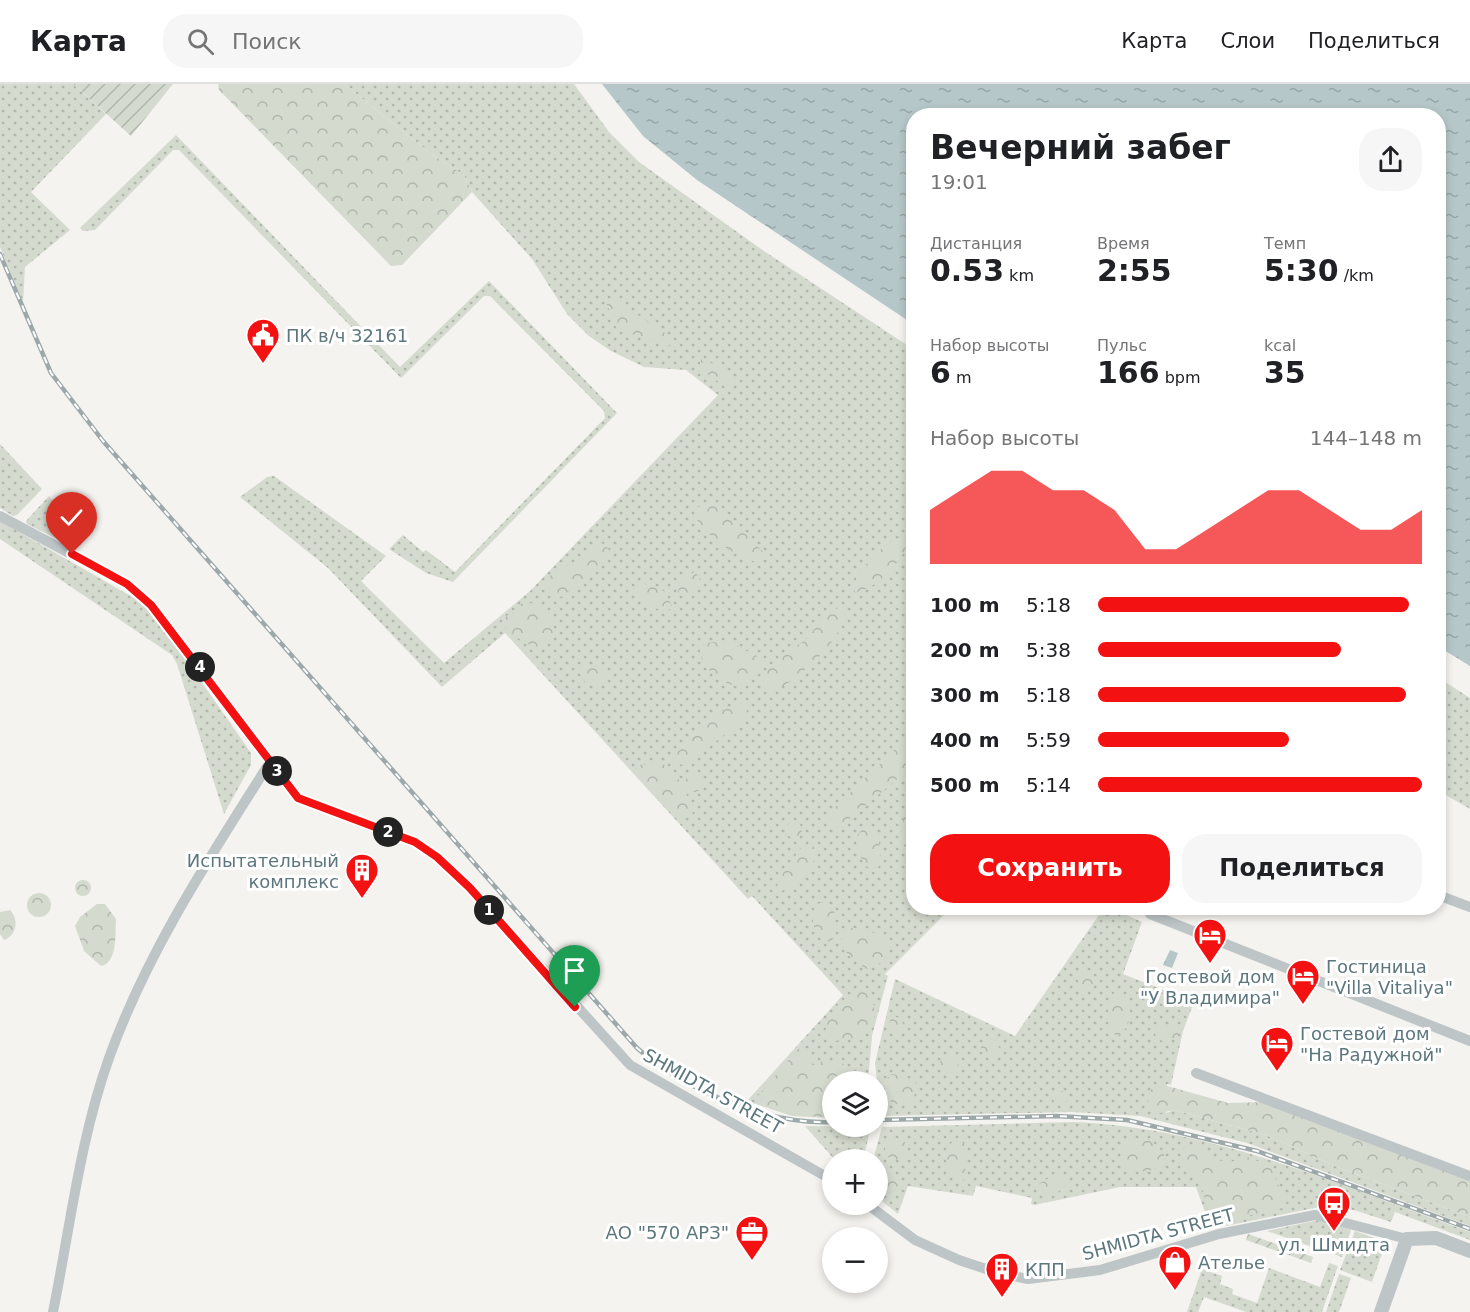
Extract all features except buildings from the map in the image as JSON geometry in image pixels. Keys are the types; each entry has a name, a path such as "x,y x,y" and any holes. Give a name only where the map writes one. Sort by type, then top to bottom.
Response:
{"street":[{"name":"SHMIDTA STREET","path":"0,516 127,584 142,595 210,680 298,798 415,842 437,857 470,888 580,1012 638,1071 822,1174"},
{"path":"53,1312 86,1141 109,1058 148,968 168,929 270,762"},
{"path":"1446,898 1470,907"},
{"path":"1153,915 1470,1041"},
{"path":"1196,1073 1470,1176"},
{"name":"SHMIDTA STREET","path":"882,1215 915,1240 959,1260 998,1273 1028,1279 1100,1270 1212,1236 1315,1215 1407,1239 1436,1238 1470,1251"},
{"path":"1381,1312 1407,1239"}],"green space":[{"path":"0,84 73,84 106,114 31,192 70,230 25,267 23,302 0,247"},
{"path":"73,84 173,84 131,136"},
{"path":"218,84 344,84 434,156 464,175 472,192 402,265 391,266 219,90"},
{"path":"344,84 574,84 609,132 639,162 761,249 906,344 906,915 944,915 885,974 888,976 872,1036 869,1071 822,1071 822,1118 792,1116 747,1101 843,995 752,896 748,899 505,633 442,687 328,568 240,497 267,477 274,476 386,556 361,581 444,663 530,591 718,395 686,370 644,367 611,351 589,336 567,314 532,259 472,192 464,175 434,156"},
{"path":"176,135 400,367 489,281 617,413 453,582 426,573 389,549 403,535 423,552 426,550 455,572 605,418 604,411 490,296 484,296 401,378 179,150 173,150 95,230 83,231 80,228"},
{"path":"611,299 666,334 671,343 669,346 617,329 607,305 607,300"},
{"path":"702,357 736,379 734,385 724,384 710,376 700,363"},
{"path":"0,444 42,489 17,515 13,516 0,508"},
{"path":"49,496 82,536 81,545 73,547 27,524 26,521"},
{"path":"706,504 716,505 725,513 763,552 763,561 759,563 740,556 722,545 706,531 694,515 695,508"},
{"path":"0,521 141,602 161,624 251,753 251,765 224,814 177,664 172,655 0,539"},
{"path":"897,538 906,542 901,557 879,581 871,587 855,592 853,587 860,572 884,547"},
{"path":"599,543 605,544 609,550 605,561 561,597 545,593 544,584 554,571 577,562"},
{"path":"694,572 700,577 697,589 689,596 680,596 678,592 680,583"},
{"path":"642,583 664,591 673,608 657,609 642,599 637,589"},
{"path":"531,603 542,607 553,618 552,635 540,647 524,643 502,624 502,620 521,604"},
{"path":"839,608 845,615 827,648 780,689 773,693 767,691 764,683 769,668 806,639 829,613"},
{"path":"733,641 743,651 756,655 763,668 743,688 729,684 715,675 701,657 700,650 705,643"},
{"path":"584,665 605,669 608,677 606,682 598,686 586,684 580,673"},
{"path":"1446,683 1470,698 1470,809 1446,795"},
{"path":"737,704 743,704 747,710 745,718 687,765 674,764 673,755 712,715"},
{"path":"906,739 906,772 841,826 828,826 828,814"},
{"path":"660,763 672,771 682,785 693,814 688,818 675,816 635,772 639,765"},
{"path":"694,774 700,777 703,783 700,789 694,792 688,789 685,783 688,777"},
{"path":"906,810 906,849 901,842"},
{"path":"791,822 797,822 802,830 800,836 791,838 786,833 786,827"},
{"path":"864,827 870,827 879,840 878,869 867,867 858,854 856,837"},
{"path":"810,844 818,850 814,861 797,881 780,891 777,887 778,880 803,845"},
{"path":"80,880 86,880 91,888 89,894 80,896 75,891 75,885"},
{"path":"39,893 48,896 51,905 48,914 39,917 30,914 27,905 30,896"},
{"path":"825,902 835,913 834,938 828,942 816,931 813,920 817,904"},
{"path":"97,904 105,904 116,919 113,954 106,964 101,966 84,951 75,926 80,917"},
{"path":"10,910 15,918 14,931 4,940 0,934 0,912"},
{"path":"1099,915 1126,915 1142,922 1123,974 1194,1002 1183,1031 1171,1085 1167,1084 1166,1113 1174,1110 1266,1135 1337,1167 1470,1217 1470,1226 1247,1143 1140,1116 1071,1112 888,1116 888,1071 876,1071 875,1063 895,979 1015,1036"},
{"path":"851,928 868,930 879,935 890,947 885,961 867,969 850,956 842,939"},
{"path":"1087,972 1095,977 1096,981 1091,989 1087,990 1079,985 1078,981 1083,973"},
{"path":"862,991 868,993 872,999 875,1012 872,1025 857,1039 843,1038 834,1042 827,1040 827,1024 835,1009 848,997"},
{"path":"1115,992 1126,995 1130,1006 1126,1028 1118,1036 1112,1033 1108,1021 1109,998"},
{"path":"896,1017 901,1019 903,1024 901,1029 896,1031 891,1029 889,1024 891,1019"},
{"path":"1175,1023 1180,1028 1176,1039 1166,1042 1157,1039 1155,1034 1158,1027"},
{"path":"986,1039 994,1039 999,1044 997,1055 986,1057 981,1052 981,1044"},
{"path":"798,1049 803,1049 811,1058 813,1065 825,1060 840,1061 845,1066 846,1071 822,1071 822,1116 780,1112 771,1109 756,1098"},
{"path":"949,1055 955,1058 958,1064 955,1070 949,1073 943,1070 940,1064 943,1058"},
{"path":"892,1074 915,1080 917,1089 912,1101 905,1104 891,1102 888,1098 888,1078"},
{"path":"1160,1084 1228,1103 1264,1102 1470,1181 1470,1217 1337,1167 1266,1135 1174,1110 1160,1113 1150,1105 1148,1092"},
{"path":"1057,1091 1063,1091 1067,1098 1063,1105 1057,1105 1053,1101 1053,1095"},
{"path":"1073,1122 1124,1126 1175,1135 1226,1147 1325,1178 1470,1232 1470,1240 1395,1212 1391,1222 1354,1210 1324,1206 1211,1229 1196,1187 1120,1187 1034,1205 1031,1204 1032,1198 976,1186 973,1196 908,1186 898,1214 888,1206 888,1149 876,1149 879,1137 888,1137 888,1127"},
{"path":"805,1126 822,1126 822,1137 868,1137 866,1149 825,1149"},
{"path":"896,1138 904,1141 906,1145 904,1157 896,1160 888,1157 888,1149 885,1149 888,1141"},
{"path":"1134,1138 1151,1141 1164,1153 1164,1163 1140,1172 1123,1166 1119,1162 1126,1141"},
{"path":"954,1141 961,1141 966,1146 965,1179 957,1182 946,1173 946,1147"},
{"path":"1194,1144 1204,1147 1215,1160 1231,1162 1245,1156 1270,1166 1288,1207 1215,1223 1210,1218 1200,1181 1182,1166 1184,1148"},
{"path":"893,1177 901,1183 899,1192 893,1195 888,1193 888,1179"},
{"path":"1049,1178 1062,1178 1067,1185 1058,1192 1042,1194 1038,1189 1040,1183"},
{"path":"1323,1219 1351,1230 1342,1257 1267,1231"},
{"path":"1355,1231 1386,1242 1372,1282 1340,1270"},
{"path":"1248,1234 1282,1246 1280,1252 1246,1240"},
{"path":"1288,1248 1313,1257 1311,1263 1286,1254"},
{"path":"1329,1263 1338,1266 1322,1312 1246,1312 1204,1297 1198,1312 1187,1312 1202,1269 1222,1276 1220,1284 1233,1289 1232,1294 1257,1303 1269,1268 1320,1287"},
{"path":"1339,1274 1351,1278 1339,1312 1326,1312"}],"water":[{"path":"602,84 1470,84 1470,666 1446,651 1446,108 906,108 906,319 697,180 643,136"},
{"path":"1170,950 1178,953 1172,968 1163,965"}],"railway":[{"path":"0,254 51,373 103,441 637,1048 678,1078 728,1102 782,1118 822,1122"},
{"path":"888,1120 1056,1116 1127,1120 1257,1151 1470,1229"}],"place":[{"name":"ПК в/ч 32161","path":"263,364"},
{"name":"Испытательный комплекс","path":"362,899"},
{"name":"Гостевой дом \"У Владимира\"","path":"1210,964"},
{"name":"Гостиница \"Villa Vitaliya\"","path":"1303,1005"},
{"name":"Гостевой дом \"На Радужной\"","path":"1277,1072"},
{"name":"ул. Шмидта","path":"1334,1232"},
{"name":"АО \"570 АРЗ\"","path":"752,1261"},
{"name":"Ателье","path":"1175,1291"},
{"name":"КПП","path":"1002,1298"}],"route":[{"path":"72,554 127,584 142,595 210,680 298,798 426,848 470,888 575,1007"}]}
